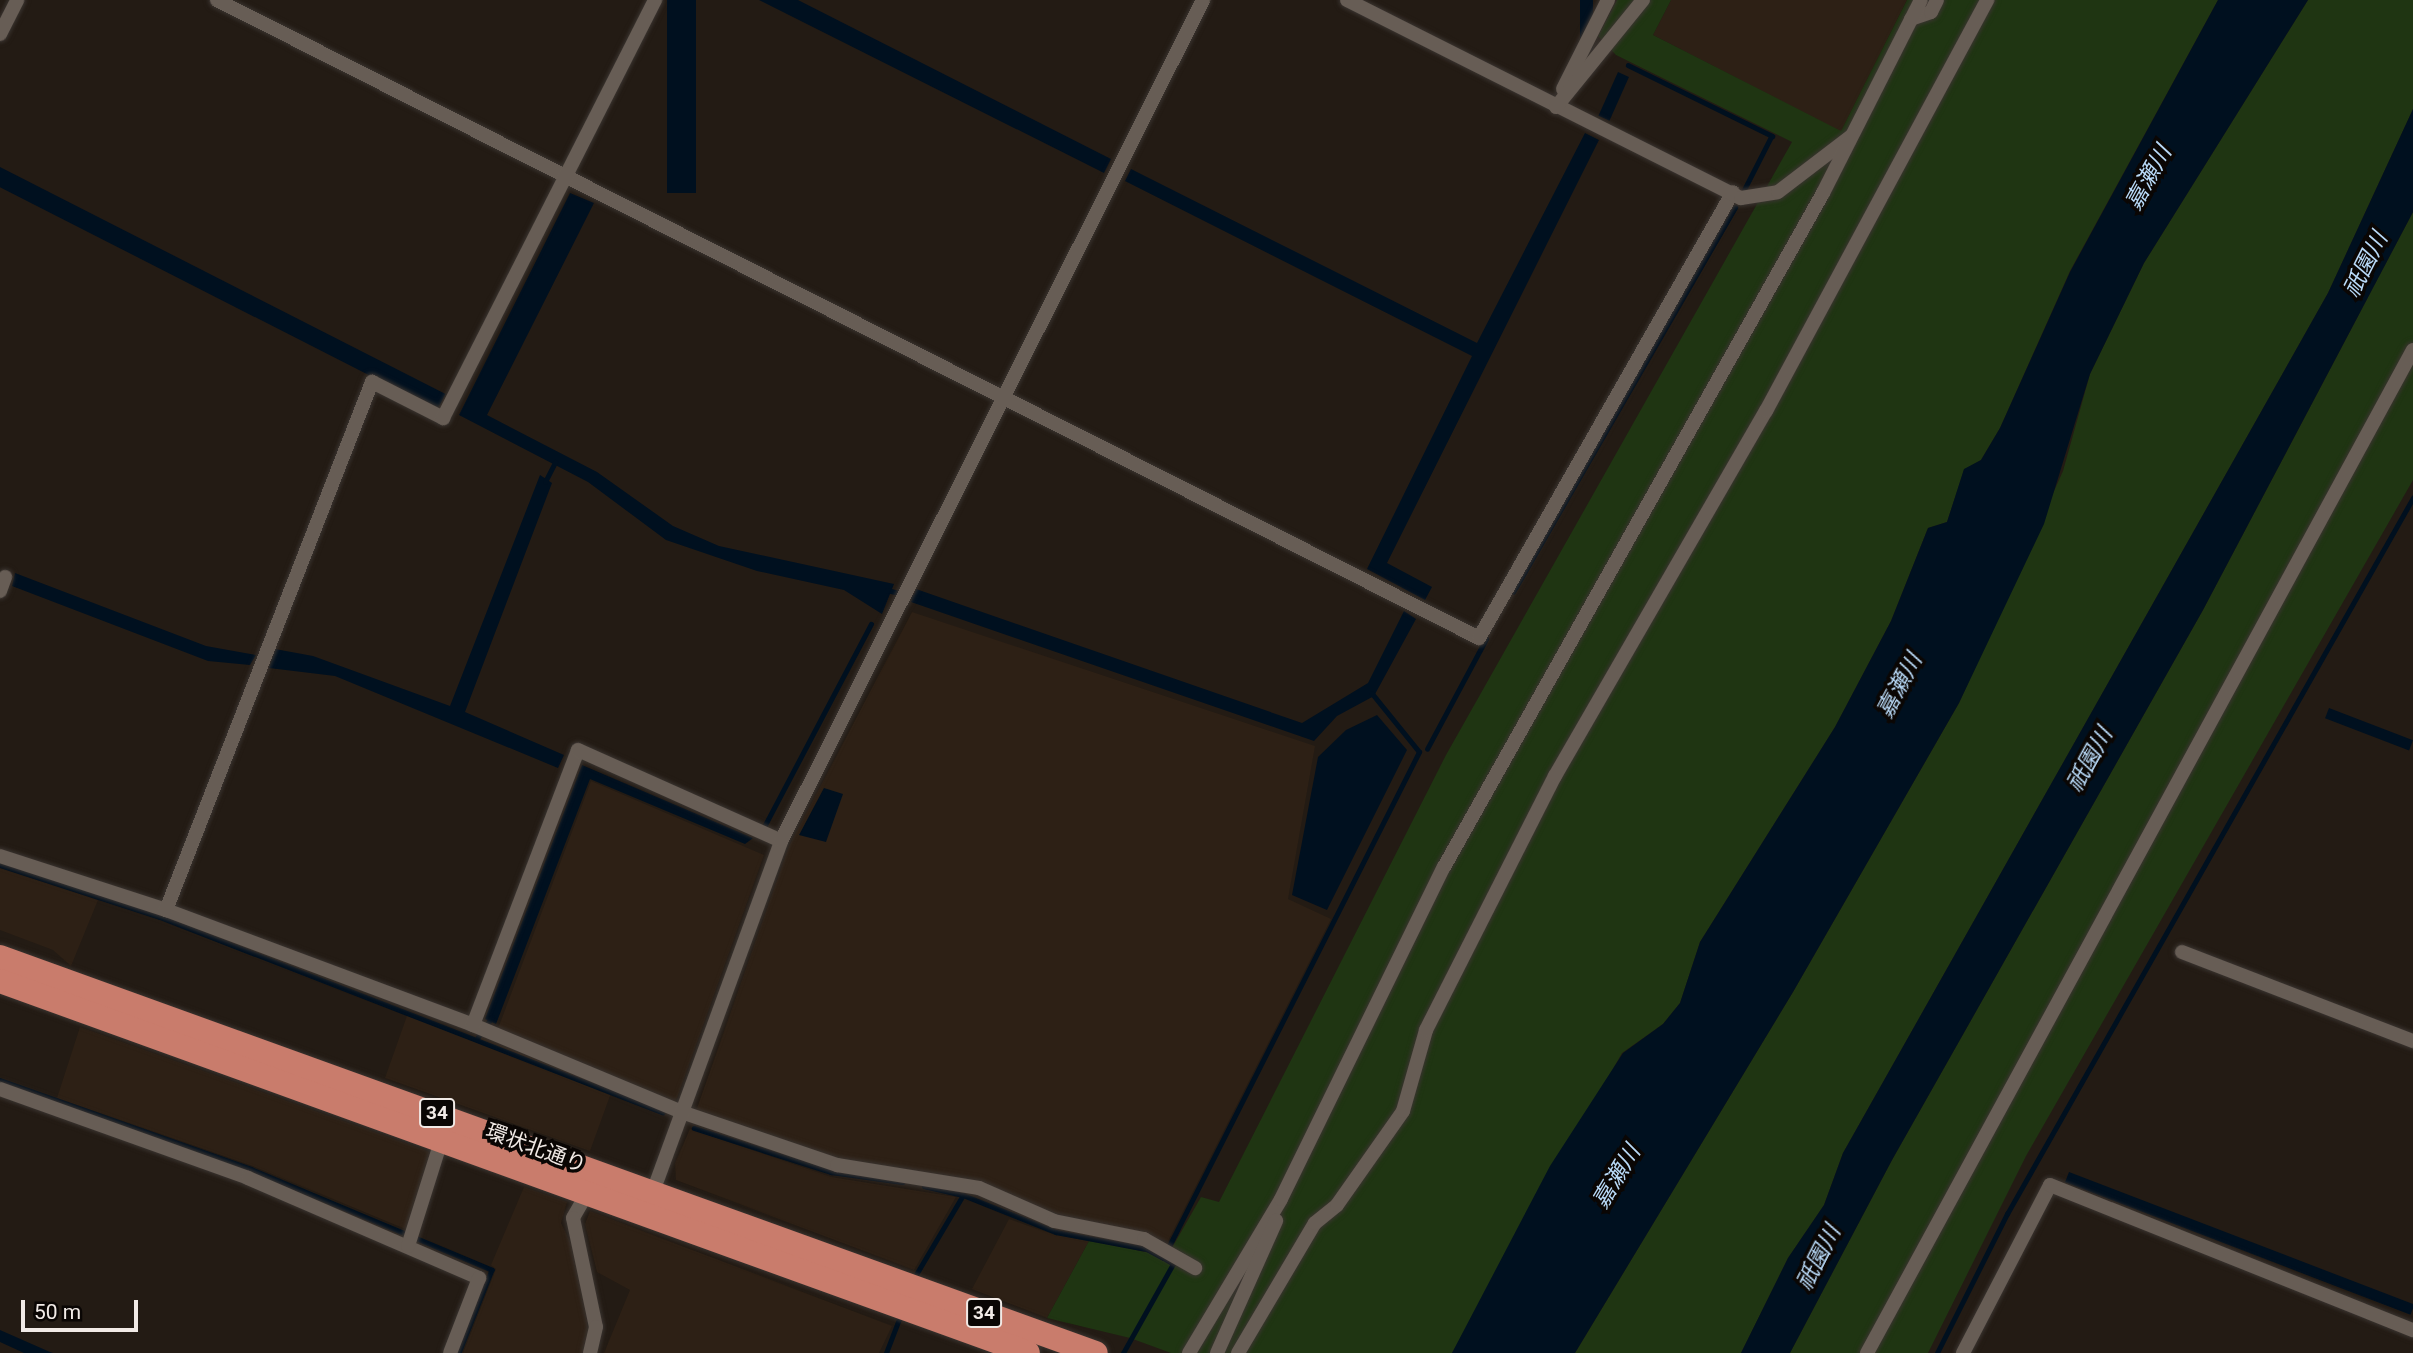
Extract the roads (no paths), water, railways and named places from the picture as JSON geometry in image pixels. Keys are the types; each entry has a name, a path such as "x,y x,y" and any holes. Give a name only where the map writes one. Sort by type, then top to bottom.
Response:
{"highway":[{"name":"環状北通り","path":"0,957 868,1284"},
{"name":"環状北通り","path":"0,981 589,1191 650,1200"},
{"name":"34","path":"868,1284 1028,1353"},
{"name":"34","path":"868,1284 1096,1353"}],"street":[{"path":"0,34 17,0"},
{"path":"217,0 1479,638 1733,192"},
{"path":"166,910 372,382 443,418 655,0"},
{"path":"650,1200 781,841 901,602 906,587 1203,0"},
{"path":"1348,0 1556,107 1753,200 1778,191 1853,135"},
{"path":"1556,107 1608,0"},
{"path":"1556,107 1643,0"},
{"path":"1189,1353 1281,1199 1444,867 1853,135 1921,0"},
{"path":"1911,19 1931,12 1937,0"},
{"path":"1238,1353 1315,1223 1337,1205 1403,1111 1426,1030 1555,776 1766,411 1987,0"},
{"path":"1867,1353 2413,351"},
{"path":"0,591 5,577"},
{"path":"480,1028 578,750 781,841"},
{"path":"0,856 166,910 480,1028 684,1112 837,1165 978,1188 1054,1222 1159,1247 1195,1268"},
{"path":"2182,952 2413,1041"},
{"path":"0,1089 248,1178 479,1278 450,1353"},
{"path":"408,1246 442,1138"},
{"path":"1963,1353 2050,1185 2413,1330"},
{"path":"589,1191 573,1218 596,1327 590,1353"},
{"path":"1217,1353 1275,1226 1281,1199"}],"water":[{"path":"667,0 696,0 696,193 667,193"},
{"path":"759,0 798,0 1111,159 1104,173"},
{"path":"1580,0 1593,0 1593,65 1580,65"},
{"name":"嘉瀬川","path":"2218,0 2308,0 2144,263 2090,374 2044,524 1959,703 1793,992 1575,1353 1452,1353 1550,1166 1623,1053 1663,1024 1680,1003 1700,942 1835,727 1891,621 1928,528 1947,522 1964,469 1981,460 2000,428 2070,272"},
{"path":"1618,72 1629,77 1609,121 1598,116"},
{"name":"祇園川","path":"2413,109 2413,212 2203,610 1892,1160 1790,1353 1741,1353 1788,1258 1824,1205 1843,1153 2328,293"},
{"path":"1585,133 1599,140 1387,563 1432,587 1425,600 1367,569 1472,356 1125,181 1131,169 1477,343"},
{"path":"0,167 446,394 437,410 0,187"},
{"path":"570,193 594,203 487,415 597,472 673,526 719,546 894,584 882,614 844,590 757,571 666,540 588,482 459,415"},
{"path":"540,475 552,483 465,712 564,755 558,768 335,676 269,668 275,649 313,656 450,706"},
{"path":"15,573 206,646 256,655 250,665 208,661 12,586"},
{"path":"916,589 1302,723 1368,683 1404,611 1416,619 1374,696 1337,716 1314,741 911,602"},
{"path":"2329,708 2413,740 2409,751 2325,718"},
{"path":"1377,715 1407,750 1327,910 1292,895 1318,757 1346,730"},
{"path":"582,765 753,838 745,844 590,779 496,1024 485,1019"},
{"path":"824,788 843,794 826,842 799,835"},
{"path":"2069,1172 2413,1304 2410,1315 2065,1182"},
{"path":"0,1330 53,1353 24,1353 0,1342"}],"waterway":[{"path":"1628,65 1772,136 1743,193"},
{"path":"1513,592 1735,207"},
{"path":"545,482 555,462"},
{"path":"1937,1353 2007,1214 2413,498"},
{"path":"887,590 919,598"},
{"path":"765,825 871,624"},
{"path":"1427,749 1486,639"},
{"path":"1123,1353 1173,1264 1163,1258 1419,752 1372,694"},
{"path":"0,865 160,917 662,1112"},
{"path":"478,1037 492,1017"},
{"path":"0,1080 251,1169 492,1270 459,1353"},
{"path":"694,1128 831,1172 902,1182"},
{"path":"924,1186 963,1195 1056,1232 1147,1249 1163,1258"},
{"path":"914,1278 963,1195"},
{"path":"886,1353 900,1316"}]}
